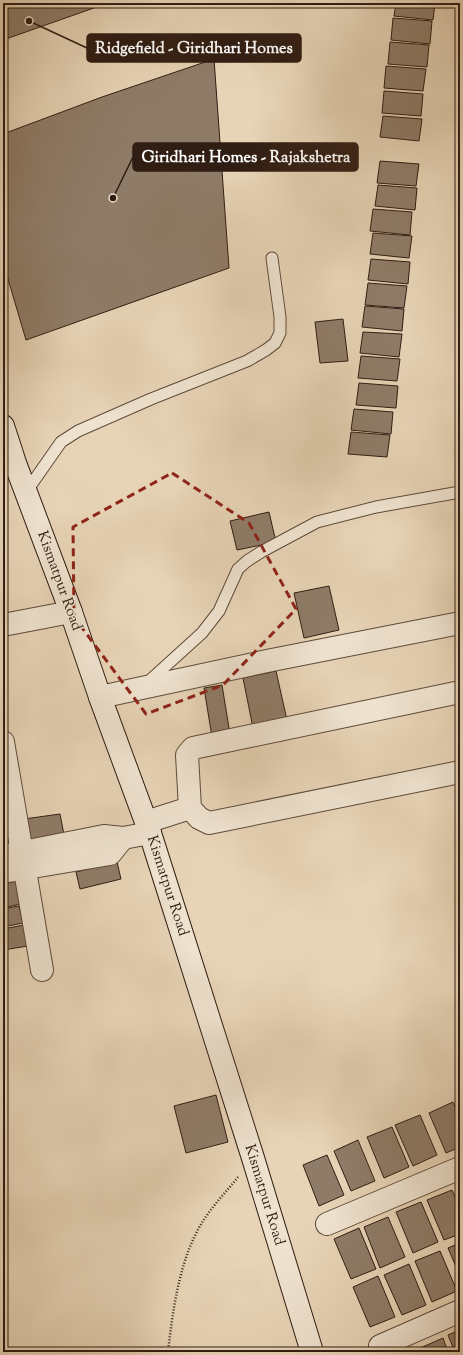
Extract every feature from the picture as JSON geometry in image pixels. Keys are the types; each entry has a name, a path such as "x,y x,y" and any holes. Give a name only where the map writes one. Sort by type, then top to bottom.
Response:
{"street":[{"name":"Kismatpur Road","path":"3,426 148,828 253,1158 312,1352"},
{"path":"3,625 71,612"},
{"path":"100,697 272,660 460,623"},
{"path":"460,692 193,748 187,755 190,808 199,818 209,823 460,772"},
{"path":"3,742 13,862 42,970"},
{"path":"13,862 104,836 123,838 190,808"},
{"path":"327,1224 460,1168"},
{"path":"380,1346 460,1311"}],"lane":[{"path":"26,492 61,442 78,431 150,399 247,361 275,343 280,333 280,317 272,258"},
{"path":"142,688 202,633 219,611 238,569 261,552 317,522 376,508 460,492"}],"path":[{"path":"168,1352 172,1317 188,1251 205,1218 253,1158"}],"highlighted area":[{"path":"172,473 249,523 296,609 223,685 146,714 74,617 73,527"}],"building":[{"path":"3,3 108,3 3,40"},
{"path":"396,3 435,3 433,20 394,16"},
{"path":"393,18 432,21 430,44 391,40"},
{"path":"390,42 429,45 427,67 388,64"},
{"path":"214,59 229,268 26,340 3,262 3,134 102,97"},
{"path":"386,66 426,69 423,91 384,88"},
{"path":"384,91 423,94 421,116 382,113"},
{"path":"383,116 422,119 419,141 380,137"},
{"path":"380,161 419,164 416,186 377,183"},
{"path":"378,185 417,188 415,210 375,206"},
{"path":"373,209 412,212 410,235 370,231"},
{"path":"373,233 412,236 409,258 370,254"},
{"path":"371,259 410,262 408,284 368,280"},
{"path":"368,283 407,286 404,308 365,305"},
{"path":"365,306 404,309 402,331 362,327"},
{"path":"343,319 348,361 320,363 315,322"},
{"path":"363,332 402,334 399,357 360,353"},
{"path":"361,356 400,359 397,381 358,378"},
{"path":"359,383 398,386 396,408 356,405"},
{"path":"354,409 393,412 391,434 351,430"},
{"path":"351,432 390,435 387,457 348,454"},
{"path":"269,512 276,542 237,550 230,521"},
{"path":"329,586 339,630 304,638 294,593"},
{"path":"276,671 287,720 253,728 243,678"},
{"path":"222,685 230,734 212,737 204,688"},
{"path":"60,814 64,835 28,841 24,819"},
{"path":"117,862 121,879 80,889 76,872"},
{"path":"17,881 21,904 3,908 3,884"},
{"path":"19,906 23,923 3,927 3,909"},
{"path":"24,925 28,946 3,950 3,929"},
{"path":"216,1095 228,1142 186,1153 174,1106"},
{"path":"453,1102 460,1118 460,1147 446,1153 429,1113"},
{"path":"420,1115 437,1155 413,1166 395,1125"},
{"path":"392,1127 409,1167 384,1178 367,1137"},
{"path":"358,1140 375,1181 351,1191 334,1151"},
{"path":"327,1155 344,1195 319,1206 303,1165"},
{"path":"452,1190 460,1208 460,1234 444,1240 427,1200"},
{"path":"421,1202 438,1242 413,1253 396,1212"},
{"path":"388,1217 405,1257 380,1268 364,1227"},
{"path":"359,1228 376,1269 351,1279 334,1239"},
{"path":"460,1243 460,1276 448,1248"},
{"path":"440,1251 457,1291 432,1302 415,1261"},
{"path":"409,1264 426,1305 402,1315 384,1275"},
{"path":"378,1276 395,1317 370,1327 353,1287"},
{"path":"460,1330 460,1352 455,1352 448,1335"},
{"path":"443,1338 448,1352 419,1352 418,1349"}],"place":[{"name":"Ridgefield - Giridhari Homes","path":"29,21"},
{"name":"Giridhari Homes - Rajakshetra","path":"113,198"}]}
